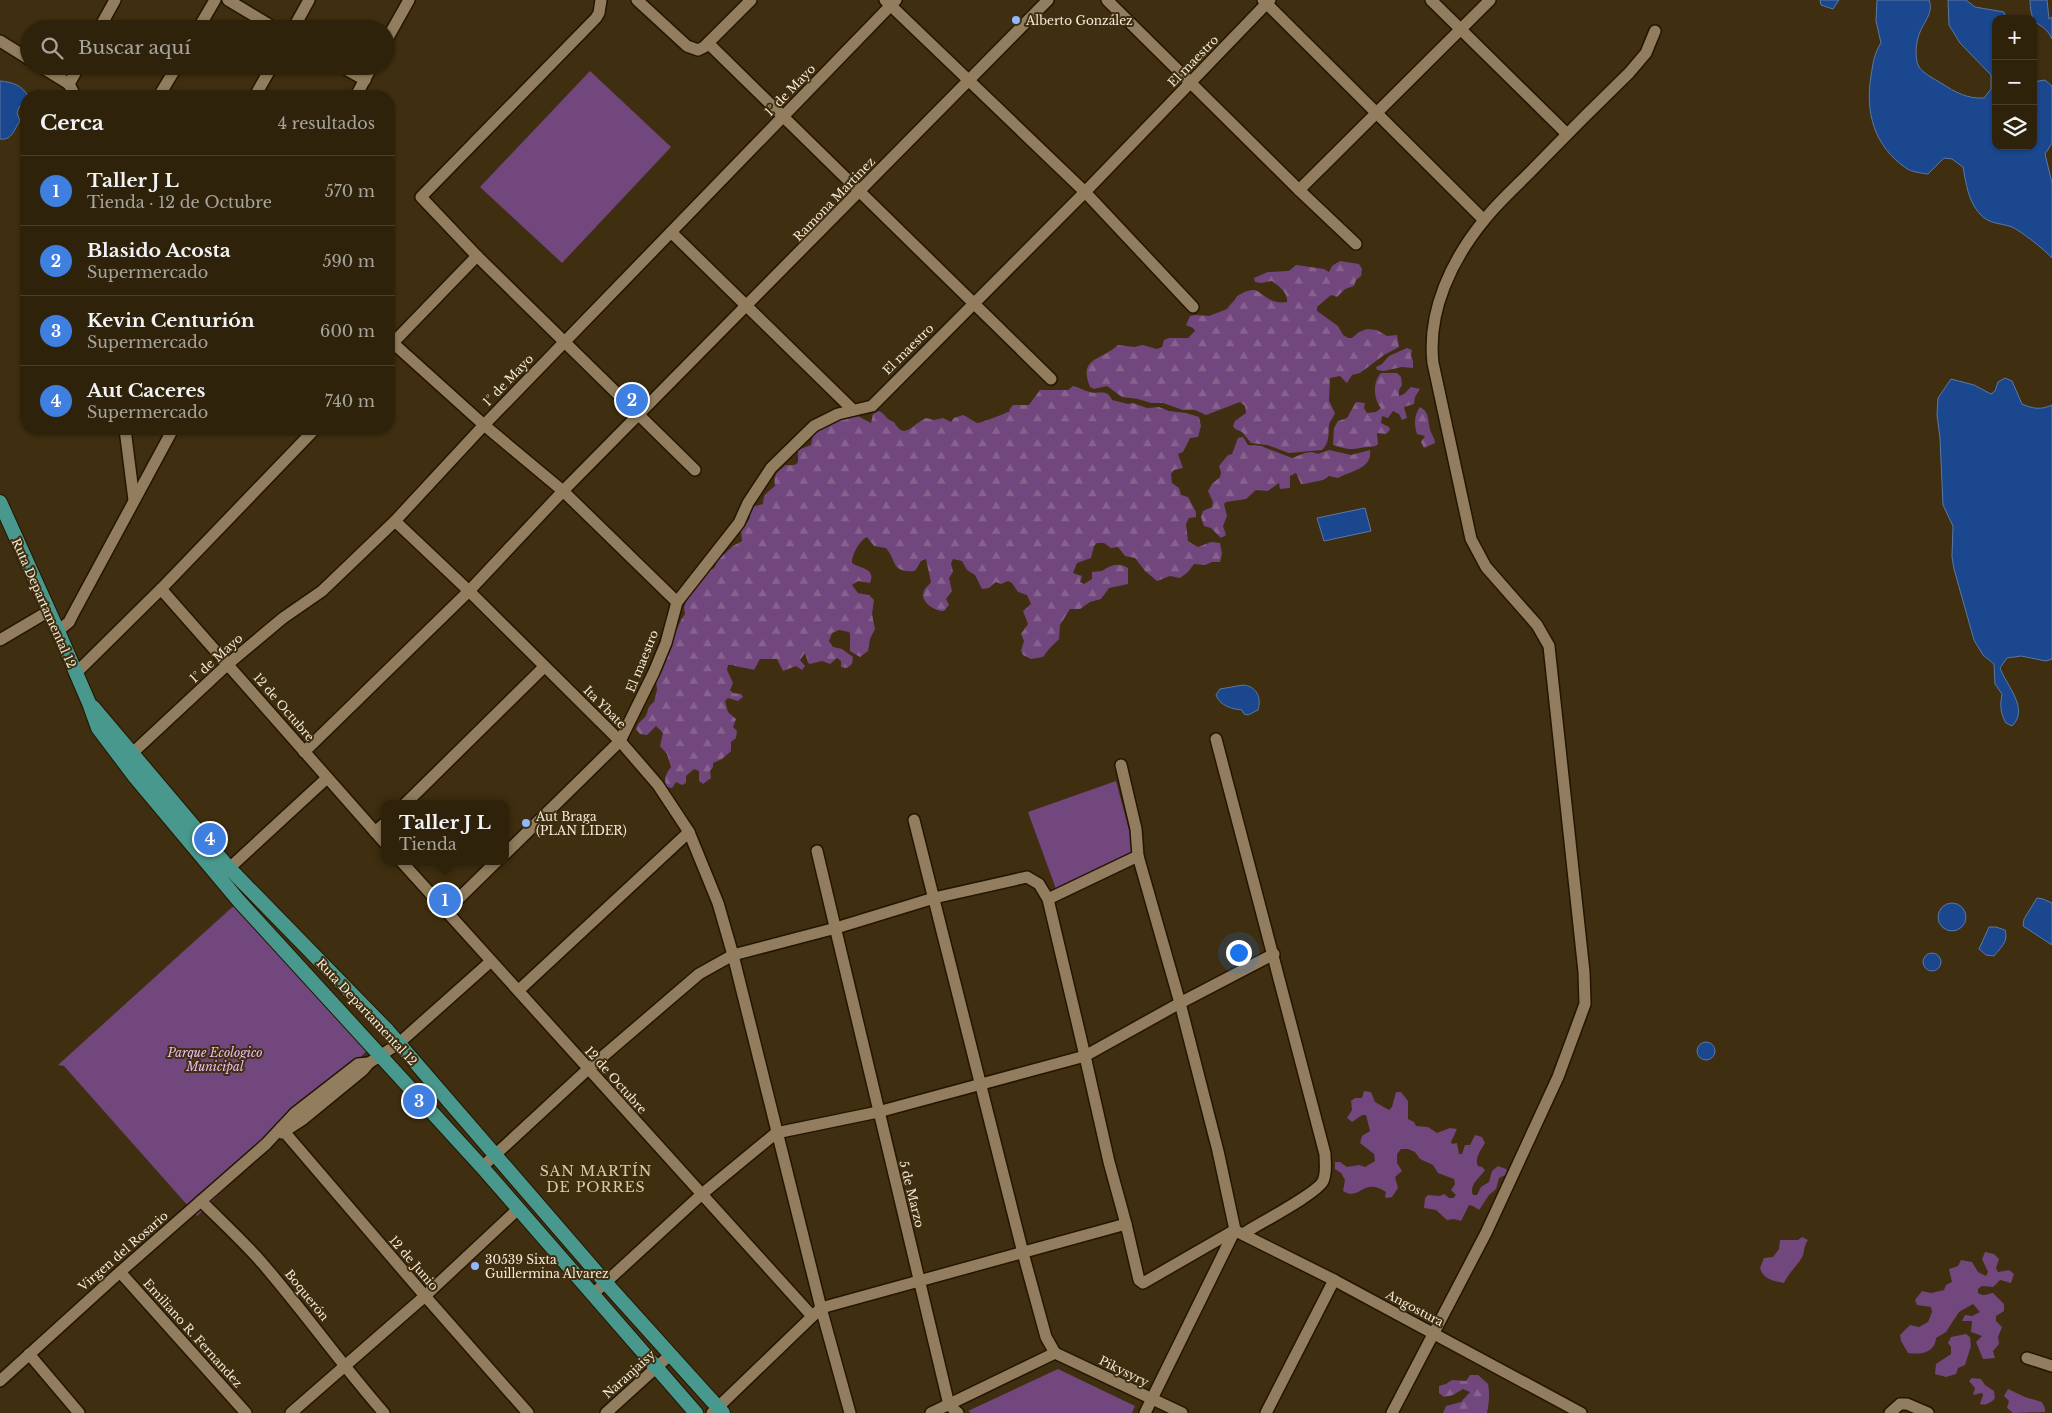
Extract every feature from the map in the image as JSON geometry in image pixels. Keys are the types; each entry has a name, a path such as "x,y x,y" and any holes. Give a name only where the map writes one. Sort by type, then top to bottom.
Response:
{"main road":[{"name":"Ruta Departamental 12","path":"0,502 50,611 98,728 128,757 375,1059 482,1167 696,1413"},
{"name":"Ruta Departamental 12","path":"224,873 398,1044 717,1411"}],"street":[{"path":"104,20 115,0"},
{"path":"203,20 215,0"},
{"path":"228,0 261,20"},
{"path":"298,20 309,0"},
{"path":"395,25 409,0"},
{"path":"601,0 599,13 596,18 421,197 477,256 695,470"},
{"path":"637,0 692,49 698,50 708,43 751,0"},
{"name":"Ramona Martinez","path":"304,752 469,591 564,491 1048,0"},
{"path":"1107,0 1356,244"},
{"path":"1431,0 1568,134"},
{"path":"1299,190 1490,0"},
{"path":"1267,1 1484,220"},
{"name":"El maestro","path":"509,850 620,741 666,644 677,602 739,523 748,503 771,468 814,426 826,419 872,406 1085,192 1267,1"},
{"path":"891,2 969,81 1085,192 1193,307"},
{"name":"1° de Mayo","path":"128,757 228,664 283,618 322,591 394,521 484,424 891,2"},
{"path":"1392,1413 1486,1233 1558,1077 1585,1004 1584,972 1548,646 1537,625 1486,567 1471,539 1433,363 1432,326 1440,297 1458,258 1484,220 1629,72 1646,53 1655,31"},
{"path":"0,41 20,53"},
{"path":"708,43 1051,379"},
{"path":"54,75 69,84 72,90"},
{"path":"69,84 74,75"},
{"path":"163,90 172,75"},
{"path":"258,90 267,75"},
{"path":"356,75 365,80"},
{"path":"359,90 368,75"},
{"path":"671,232 853,410"},
{"path":"395,341 477,256"},
{"path":"395,348 564,491 677,602"},
{"path":"126,435 134,500"},
{"path":"58,631 69,622 170,435"},
{"path":"76,674 309,435"},
{"name":"Ita Ybate","path":"394,521 469,591 620,741 658,785 689,832 718,903 733,955 776,1132 850,1413"},
{"name":"12 de Octubre","path":"161,589 381,838"},
{"path":"0,640 50,611"},
{"path":"409,800 544,667"},
{"path":"482,1167 587,1070 699,974 733,955 836,928 934,898 1027,877 1039,884 1048,899 1109,1162 1139,1280 1143,1283 1311,1194 1322,1183 1325,1174 1325,1154 1274,954 1216,740"},
{"path":"1121,765 1136,829 1138,856 1180,1003 1239,1232 1145,1413"},
{"path":"224,873 327,778"},
{"path":"914,820 1023,1253 1046,1337 1055,1353 931,1413"},
{"path":"376,832 381,827"},
{"path":"519,990 689,832"},
{"name":"5 de Marzo","path":"817,851 948,1405"},
{"path":"1048,899 1138,856"},
{"name":"12 de Octubre","path":"405,865 490,962 519,990 587,1070 812,1316"},
{"path":"446,911 493,865"},
{"path":"593,1294 702,1194 776,1132 878,1112 1085,1056 1180,1003 1274,954"},
{"name":"Virgen del Rosario","path":"0,1381 120,1272 266,1144 283,1130 310,1114 375,1059 398,1044 490,962"},
{"name":"12 de Junio","path":"283,1130 424,1296 528,1413"},
{"name":"Boquerón","path":"201,1201 262,1262 321,1334 345,1368 384,1413"},
{"path":"291,1413 345,1368 518,1209"},
{"path":"717,1411 821,1308 1126,1224"},
{"name":"Angostura","path":"1239,1232 1334,1280 1581,1413"},
{"name":"Emiliano R. Fernandez","path":"120,1272 246,1413"},
{"path":"1266,1413 1334,1280"},
{"name":"Pikysyry","path":"1055,1353 1182,1413"},
{"path":"29,1354 79,1413"},
{"name":"Naranjaisy","path":"606,1413 670,1355"},
{"path":"2027,1358 2052,1366"},
{"path":"1890,1413 1900,1404 1907,1404 1928,1413"},
{"path":"948,1405 958,1413"}],"green space":[{"path":"590,71 671,147 562,263 480,187"},
{"path":"1340,261 1359,264 1362,269 1361,276 1356,280 1354,286 1345,289 1337,297 1331,295 1317,307 1317,311 1338,326 1343,335 1348,338 1352,338 1359,332 1367,329 1377,330 1387,336 1397,335 1399,347 1384,355 1360,373 1352,375 1347,383 1340,376 1330,378 1329,401 1335,413 1329,425 1325,447 1322,450 1289,453 1267,445 1251,443 1242,432 1233,426 1235,421 1246,413 1245,406 1240,402 1206,415 1195,410 1183,410 1163,403 1151,403 1122,397 1107,386 1094,389 1090,387 1087,377 1089,365 1118,345 1135,347 1142,345 1157,349 1162,347 1164,340 1169,338 1188,338 1195,331 1186,325 1190,316 1209,316 1227,309 1237,296 1249,291 1256,290 1274,301 1287,302 1285,293 1272,281 1255,282 1254,278 1268,272 1289,271 1296,265 1324,269 1329,272 1332,266"},
{"path":"1407,348 1412,350 1413,368 1402,367 1384,371 1377,370 1376,367 1382,364 1389,356"},
{"path":"1381,373 1397,373 1401,377 1402,385 1399,390 1399,396 1411,387 1420,389 1415,397 1414,404 1404,407 1407,418 1402,420 1399,414 1393,411 1388,418 1382,416 1381,423 1389,427 1390,430 1386,434 1377,433 1378,444 1375,446 1350,449 1333,445 1334,428 1338,421 1347,418 1356,402 1365,403 1364,408 1367,413 1376,412 1381,408 1377,400 1375,386"},
{"path":"1073,386 1093,393 1105,393 1112,400 1128,404 1133,403 1147,408 1159,407 1199,417 1201,426 1198,437 1190,438 1183,452 1178,454 1183,468 1174,470 1171,474 1172,483 1179,488 1181,495 1188,497 1196,512 1196,517 1189,518 1186,524 1188,541 1198,547 1211,542 1220,543 1222,554 1220,562 1212,562 1205,565 1194,564 1180,578 1170,576 1157,581 1145,571 1135,558 1125,556 1118,547 1111,548 1104,543 1097,543 1094,546 1091,558 1077,563 1073,573 1082,576 1080,582 1084,584 1092,579 1092,572 1121,565 1128,568 1128,584 1109,588 1101,599 1090,602 1080,609 1070,609 1060,625 1059,639 1043,657 1031,659 1023,655 1021,651 1024,641 1021,634 1028,624 1023,611 1031,604 1027,595 1018,592 1012,583 1008,581 1001,584 996,582 989,588 982,589 975,575 967,570 962,561 953,559 951,563 953,572 949,578 952,591 946,599 949,605 944,611 937,610 929,606 923,595 931,582 926,559 921,561 915,571 902,570 898,568 886,548 874,546 867,537 857,548 852,563 871,574 870,583 858,581 852,585 858,593 869,595 874,600 872,614 875,629 870,639 868,651 860,657 850,651 849,632 839,630 832,633 829,641 833,647 842,649 853,657 852,664 847,668 841,667 841,661 837,658 830,664 822,661 810,664 805,653 800,660 805,666 802,670 796,666 783,671 777,659 760,659 754,670 728,665 727,670 733,683 730,690 733,693 741,694 743,697 738,701 728,698 725,701 728,712 736,719 733,727 737,731 736,738 731,742 731,751 722,759 713,763 710,771 711,778 703,784 699,781 699,771 694,769 686,776 686,783 682,785 676,782 672,788 667,787 666,777 671,767 667,754 660,746 663,733 656,726 647,735 640,734 636,729 646,716 649,706 654,702 657,690 656,680 665,663 669,645 673,641 685,614 684,607 689,595 706,573 714,568 718,560 733,546 742,541 741,531 750,518 749,511 752,507 763,504 765,495 775,486 776,474 780,470 786,465 797,464 798,450 811,445 813,435 829,422 835,423 841,418 856,415 871,423 873,414 879,411 894,422 898,428 905,431 926,418 934,420 943,418 951,422 954,418 963,415 978,423 1010,411 1013,405 1029,405 1040,390 1068,390"},
{"path":"1420,407 1426,412 1435,441 1435,443 1424,448 1421,442 1425,436 1417,434 1415,427 1416,416"},
{"path":"1243,437 1248,445 1261,446 1292,458 1305,453 1312,452 1318,454 1329,450 1351,455 1370,450 1370,456 1364,465 1338,478 1329,476 1323,480 1301,484 1296,473 1290,476 1290,488 1280,489 1279,483 1268,491 1256,490 1246,499 1226,502 1224,504 1227,516 1223,526 1226,535 1221,538 1211,528 1204,526 1201,517 1203,511 1212,507 1213,502 1208,491 1212,484 1220,477 1219,466 1228,455 1232,454 1238,438"},
{"path":"1116,781 1135,853 1056,889 1028,812"},
{"name":"Parque Ecologico Municipal","path":"239,901 372,1046 197,1216 64,1066 58,1065"},
{"path":"1364,1091 1371,1092 1375,1102 1389,1110 1392,1107 1396,1092 1401,1092 1408,1101 1408,1119 1414,1122 1416,1126 1428,1127 1437,1133 1450,1128 1457,1129 1451,1142 1452,1144 1457,1143 1459,1154 1462,1154 1465,1145 1470,1145 1475,1135 1482,1137 1485,1143 1478,1154 1477,1163 1478,1166 1485,1170 1472,1188 1473,1195 1477,1195 1481,1187 1489,1182 1492,1171 1498,1166 1507,1171 1505,1175 1499,1178 1496,1189 1489,1195 1479,1210 1469,1205 1461,1221 1447,1220 1436,1210 1424,1208 1425,1198 1428,1195 1440,1196 1444,1194 1449,1198 1453,1198 1456,1195 1451,1190 1455,1184 1454,1179 1438,1173 1433,1165 1420,1159 1415,1152 1408,1149 1401,1149 1397,1154 1397,1163 1402,1171 1395,1177 1398,1188 1392,1197 1385,1197 1386,1192 1372,1187 1354,1194 1343,1191 1345,1180 1341,1173 1335,1169 1335,1162 1340,1162 1347,1167 1359,1165 1365,1167 1375,1161 1374,1154 1360,1143 1362,1136 1370,1131 1366,1115 1362,1115 1352,1122 1347,1118 1352,1110 1351,1101 1355,1098 1362,1098"},
{"path":"1802,1237 1808,1240 1803,1255 1784,1283 1763,1275 1760,1268 1764,1258 1773,1257 1779,1249 1780,1240 1798,1240"},
{"path":"1985,1252 1994,1254 1999,1259 1996,1268 1998,1272 2009,1270 2014,1274 2011,1283 2000,1280 1993,1287 1982,1286 1978,1289 1978,1293 1982,1295 1993,1293 2004,1304 2004,1311 1996,1316 1996,1321 2002,1327 1998,1337 1999,1344 1993,1351 1995,1358 1983,1359 1976,1342 1982,1336 1971,1332 1972,1321 1962,1321 1965,1315 1972,1316 1980,1312 1973,1304 1959,1312 1946,1332 1936,1338 1930,1350 1917,1354 1908,1353 1901,1341 1900,1335 1910,1325 1919,1327 1928,1322 1932,1312 1931,1307 1917,1305 1915,1300 1922,1291 1931,1293 1944,1290 1946,1285 1952,1282 1949,1269 1958,1266 1961,1260 1972,1262 1978,1272 1986,1276 1988,1272 1982,1259"},
{"path":"1966,1334 1970,1337 1971,1346 1965,1365 1958,1368 1956,1374 1946,1377 1935,1374 1936,1364 1951,1354 1951,1347 1948,1343 1951,1337"},
{"path":"1058,1369 1135,1406 1132,1413 971,1413 968,1411"},
{"path":"1470,1375 1478,1375 1488,1384 1487,1413 1443,1413 1446,1406 1461,1402 1470,1392 1463,1389 1453,1395 1444,1397 1439,1393 1439,1386 1452,1380 1466,1381"},
{"path":"1972,1378 1981,1379 1985,1385 1994,1391 1995,1398 1991,1402 1980,1404 1983,1395 1982,1393 1973,1395 1975,1388 1969,1381"},
{"path":"2008,1389 2042,1402 2045,1412 2013,1413 2007,1408 2009,1401 2004,1396"}],"water":[{"path":"1820,0 1839,0 1833,9 1821,5"},
{"path":"1877,0 1929,0 1930,9 1928,17 1917,40 1916,59 1919,67 1929,76 1956,92 1967,96 1984,98 1991,89 1991,75 1960,43 1949,25 1948,0 1966,0 1975,7 2004,12 2005,15 1992,15 1992,150 2037,150 2037,81 2045,80 2052,86 2052,143 2045,154 2052,183 2052,258 2016,229 1983,217 1970,198 1963,167 1952,159 1944,158 1928,174 1906,168 1886,149 1874,127 1869,102 1873,63 1881,43 1876,21"},
{"path":"2030,0 2047,0 2049,19 2052,17 2052,39 2037,23 2037,15 2032,15"},
{"path":"0,81 9,82 24,90 20,90 20,106 17,113 20,121 10,136 0,139"},
{"path":"2005,378 2012,381 2022,404 2037,408 2052,405 2052,659 2046,661 2021,656 2007,658 2000,668 2018,705 2017,719 2012,726 2006,723 2003,716 2002,694 1995,684 1994,664 1983,655 1974,640 1954,569 1952,557 1953,526 1943,505 1937,415 1938,398 1951,379 1974,385 1991,394 1995,391 1998,382"},
{"path":"1365,508 1371,531 1324,541 1317,518"},
{"path":"1243,685 1255,690 1259,701 1258,710 1248,715 1244,714 1242,710 1230,708 1223,704 1216,695 1220,689"},
{"path":"2037,898 2052,903 2052,945 2023,926 2024,919"},
{"path":"1952,903 1962,907 1966,917 1962,927 1952,931 1942,927 1938,917 1942,907"},
{"path":"1989,927 2005,930 2006,934 2003,944 1994,956 1986,955 1979,949"},
{"path":"1932,953 1938,956 1941,962 1938,968 1932,971 1926,968 1923,962 1926,956"},
{"path":"1706,1042 1712,1045 1715,1051 1712,1057 1706,1060 1700,1057 1697,1051 1700,1045"}],"place":[{"name":"Alberto González","path":"1016,20"},
{"name":"Blasido Acosta","path":"632,400"},
{"name":"Aut Braga (PLAN LIDER)","path":"526,823"},
{"name":"Aut Caceres","path":"210,839"},
{"name":"Taller J L","path":"445,900"},
{"name":"Kevin Centurión","path":"419,1101"},
{"name":"30539 Sixta Guillermina Alvarez","path":"475,1266"}],"district":[{"name":"SAN MARTÍN DE PORRES","path":"596,1180"}]}
